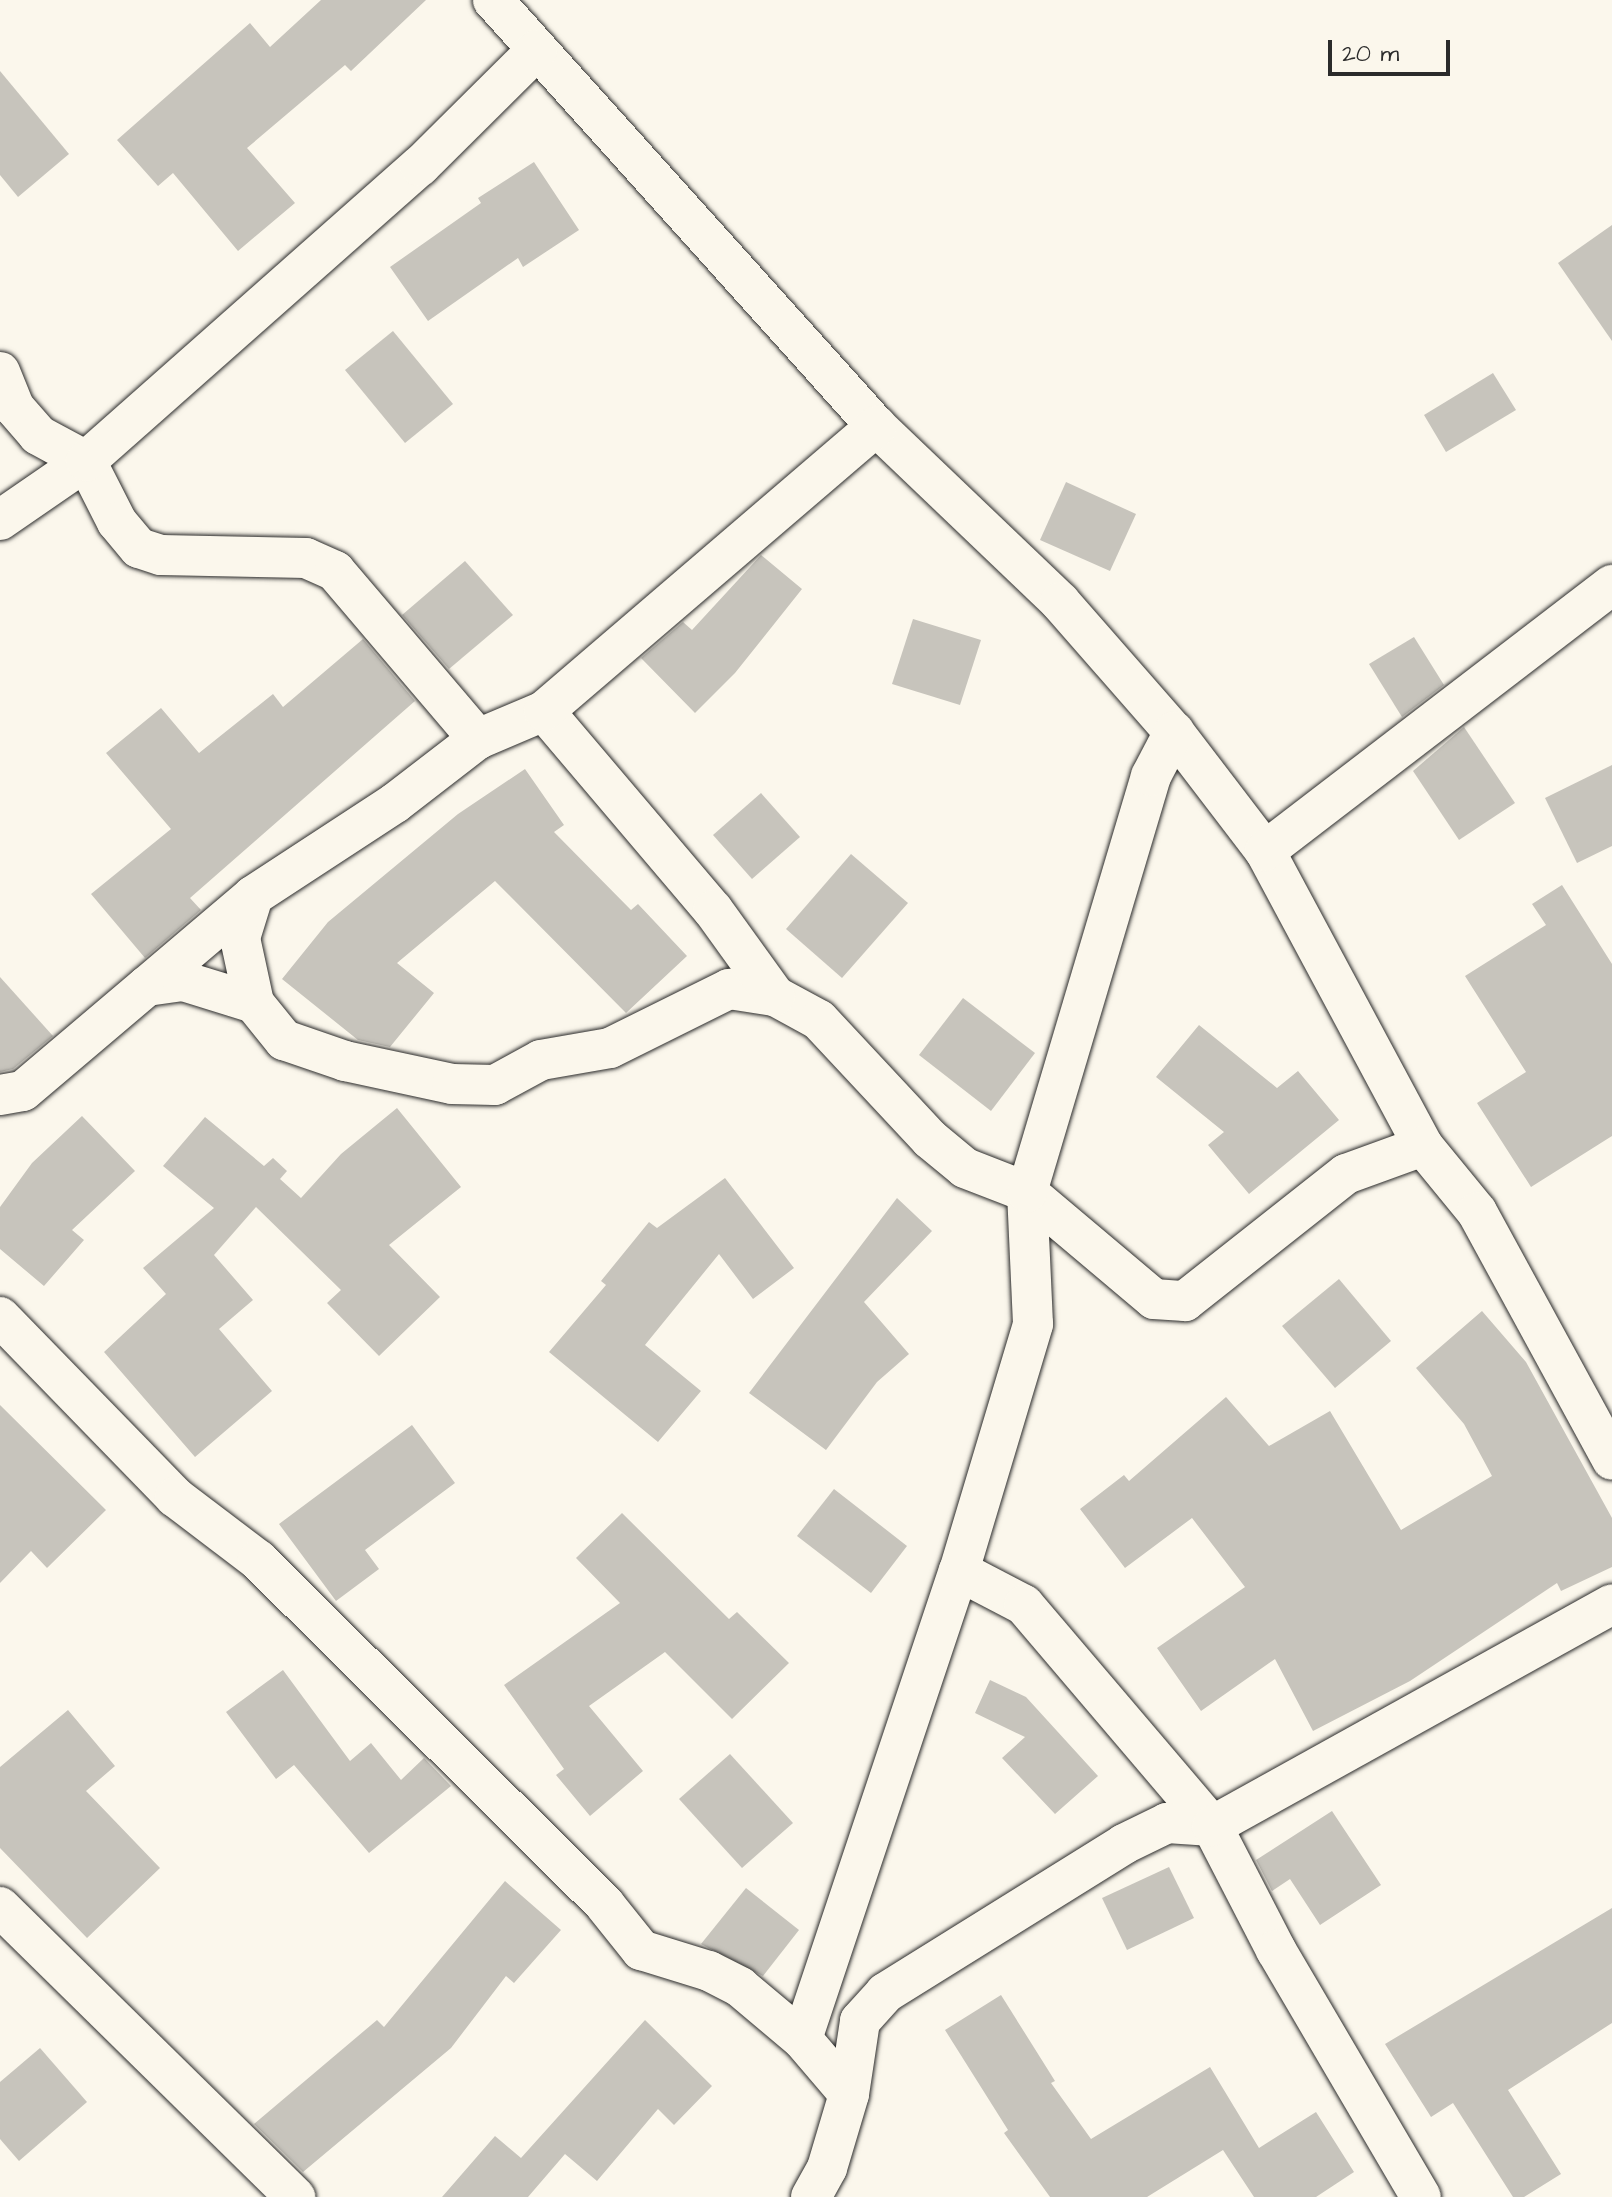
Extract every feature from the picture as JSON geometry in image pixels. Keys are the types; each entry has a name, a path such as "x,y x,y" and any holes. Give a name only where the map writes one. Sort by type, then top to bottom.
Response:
{"street":[{"path":"493,0 876,426 1060,602 1174,732 1265,851 1423,1146 1477,1212 1612,1460"},
{"path":"0,520 86,461 420,166 537,50"},
{"path":"0,372 14,407 38,435 86,461 117,522 139,548 161,555 306,558 335,571 478,739"},
{"path":"0,1095 23,1091 253,896 395,803 478,739 544,711 876,426"},
{"path":"1265,851 1612,585"},
{"path":"544,711 713,910 775,996"},
{"path":"802,2039 959,1571 1033,1324 1027,1192 1151,776 1174,732"},
{"path":"253,896 240,938 254,1003 284,1040 345,1061 452,1084 495,1085 541,1060 610,1048 729,989 775,996 819,1020 930,1139 965,1168 1027,1192 1154,1299 1185,1301 1346,1174 1423,1146"},
{"path":"147,986 183,981 254,1003"},
{"path":"0,1317 175,1497 280,1582 605,1905 641,1950 709,1971 740,1987 802,2039 849,2094"},
{"path":"959,1571 1024,1605 1212,1826 1276,1950 1421,2197"},
{"path":"802,2039 860,2021 885,1993 1124,1844 1167,1823 1212,1826 1612,1604"},
{"path":"0,1907 295,2197"},
{"path":"811,2197 827,2168 849,2094 860,2021"}],"building":[{"path":"321,0 426,0 351,71 345,65 247,148 295,203 238,251 173,173 158,186 117,140 250,23 270,47"},
{"path":"0,71 69,154 18,197 0,175"},
{"path":"534,162 579,230 523,267 518,258 428,321 390,267 481,203 478,198"},
{"path":"1612,225 1612,341 1558,263"},
{"path":"393,331 453,404 405,443 345,370"},
{"path":"1493,373 1516,410 1446,452 1424,415"},
{"path":"1066,482 1136,514 1110,571 1040,540"},
{"path":"761,555 802,589 735,673 695,713 641,658 683,622 692,630"},
{"path":"465,561 513,615 449,669 402,615"},
{"path":"913,619 981,640 960,705 892,684"},
{"path":"1414,637 1444,685 1402,717 1369,664"},
{"path":"363,639 415,701 190,898 201,910 145,958 91,894 171,829 106,753 161,708 199,753 273,694 283,707"},
{"path":"1464,727 1515,803 1459,840 1413,771"},
{"path":"1612,765 1612,846 1577,863 1545,798"},
{"path":"525,769 564,825 554,832 631,910 638,904 687,956 626,1013 495,881 397,963 434,993 390,1047 358,1040 282,979 328,922 458,814"},
{"path":"761,793 800,837 752,879 713,835"},
{"path":"851,854 908,903 842,978 786,929"},
{"path":"1562,885 1612,964 1612,1136 1531,1187 1477,1103 1526,1072 1465,976 1546,925 1532,904"},
{"path":"0,977 53,1036 13,1069 0,1072"},
{"path":"963,998 1035,1053 991,1111 919,1055"},
{"path":"1199,1025 1277,1088 1298,1071 1339,1120 1249,1194 1208,1145 1224,1132 1156,1077"},
{"path":"397,1108 461,1187 389,1245 440,1297 379,1356 327,1303 341,1290 256,1207 214,1255 253,1300 219,1329 272,1391 195,1457 104,1352 166,1294 143,1268 214,1208 163,1166 205,1117 264,1166 273,1158 287,1171 280,1179 301,1198 341,1154"},
{"path":"82,1116 135,1171 72,1230 84,1240 44,1286 0,1249 0,1207 32,1163"},
{"path":"725,1178 794,1268 753,1299 719,1254 645,1345 701,1391 658,1442 549,1352 606,1285 601,1281 649,1222 657,1228"},
{"path":"897,1198 932,1231 864,1302 909,1354 877,1382 826,1450 749,1393"},
{"path":"1339,1279 1391,1341 1335,1388 1282,1326"},
{"path":"1482,1311 1526,1362 1612,1518 1612,1567 1561,1591 1557,1583 1410,1681 1313,1731 1275,1659 1201,1711 1157,1648 1245,1587 1192,1518 1125,1568 1080,1509 1124,1475 1129,1481 1226,1397 1269,1446 1330,1411 1401,1530 1492,1476 1464,1424 1416,1368"},
{"path":"0,1405 106,1510 47,1568 31,1551 0,1583"},
{"path":"412,1425 455,1483 365,1550 379,1569 336,1601 279,1524"},
{"path":"834,1489 907,1546 871,1593 797,1536"},
{"path":"622,1513 729,1619 737,1612 789,1663 732,1719 665,1652 589,1706 643,1771 590,1816 556,1775 564,1769 504,1685 620,1603 576,1558"},
{"path":"283,1670 350,1761 371,1743 401,1780 424,1758 451,1786 369,1853 294,1765 276,1779 226,1712"},
{"path":"990,1680 1026,1697 1098,1776 1055,1814 1002,1758 1025,1737 975,1713"},
{"path":"68,1710 115,1766 86,1791 160,1868 87,1938 0,1848 0,1767"},
{"path":"730,1754 793,1823 742,1868 679,1799"},
{"path":"1332,1811 1381,1885 1320,1925 1290,1879 1272,1891 1256,1860"},
{"path":"1169,1867 1194,1918 1127,1950 1102,1898"},
{"path":"505,1881 561,1930 514,1983 506,1976 451,2048 303,2172 254,2124 377,2020 384,2027"},
{"path":"746,1888 799,1930 763,1976 701,1944"},
{"path":"1612,1908 1612,2023 1508,2090 1561,2174 1524,2197 1513,2197 1453,2103 1431,2117 1385,2044"},
{"path":"1001,1995 1055,2081 1051,2083 1091,2139 1210,2067 1259,2148 1316,2112 1354,2172 1316,2197 1254,2197 1223,2150 1147,2197 1050,2197 1004,2133 1008,2130 945,2030"},
{"path":"645,2020 712,2086 674,2125 658,2109 597,2181 565,2154 528,2197 442,2197 495,2136 521,2158"},
{"path":"40,2048 87,2102 19,2161 0,2139 0,2082"}]}
